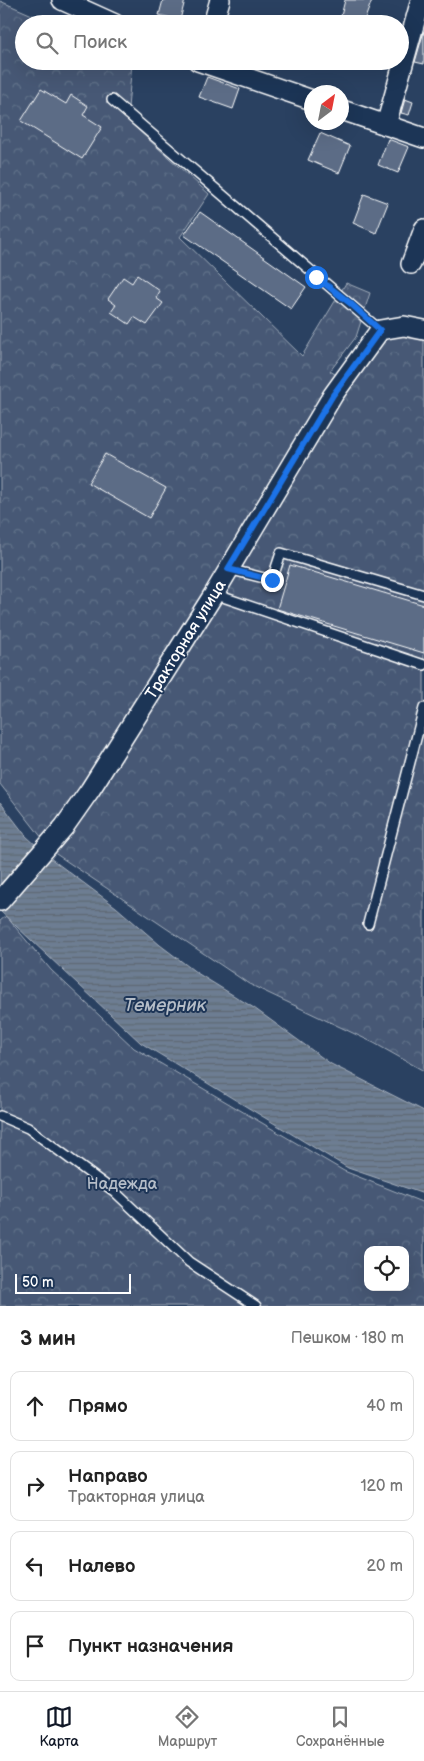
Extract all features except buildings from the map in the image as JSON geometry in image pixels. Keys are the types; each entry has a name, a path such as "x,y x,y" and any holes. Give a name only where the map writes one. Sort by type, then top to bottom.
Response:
{"street":[{"path":"62,0 95,15"},
{"path":"216,15 220,0"},
{"path":"409,43 421,0"},
{"path":"224,70 304,97"},
{"path":"386,125 401,70"},
{"path":"349,112 424,138"},
{"path":"414,265 424,229"},
{"path":"380,330 404,326 424,330"},
{"name":"Тракторная улица","path":"0,901 45,849 90,790 214,594 333,395 380,330"}],"lane":[{"path":"112,100 380,330"},
{"path":"228,569 272,580 280,553 424,595"},
{"path":"214,594 424,665"},
{"path":"368,924 424,708"},
{"path":"0,1116 28,1128 115,1192 188,1262 256,1306"}],"green space":[{"path":"0,1 32,15 15,15 15,70 131,70 127,120 209,194 180,237 302,356 346,283 370,293 356,337 330,371 351,384 387,336 424,335 424,1071 374,1043 249,984 53,852 0,784"},
{"name":"Надежда","path":"6,916 51,970 134,1048 344,1171 424,1203 424,1306 0,1306 0,921"}],"water":[{"name":"Темерник","path":"0,802 26,836 50,858 116,907 160,945 197,973 254,1008 331,1064 424,1111 424,1194 348,1168 141,1043 0,911"}],"route":[{"path":"272,580 228,569 333,395 380,330 350,303 316,277"}]}
